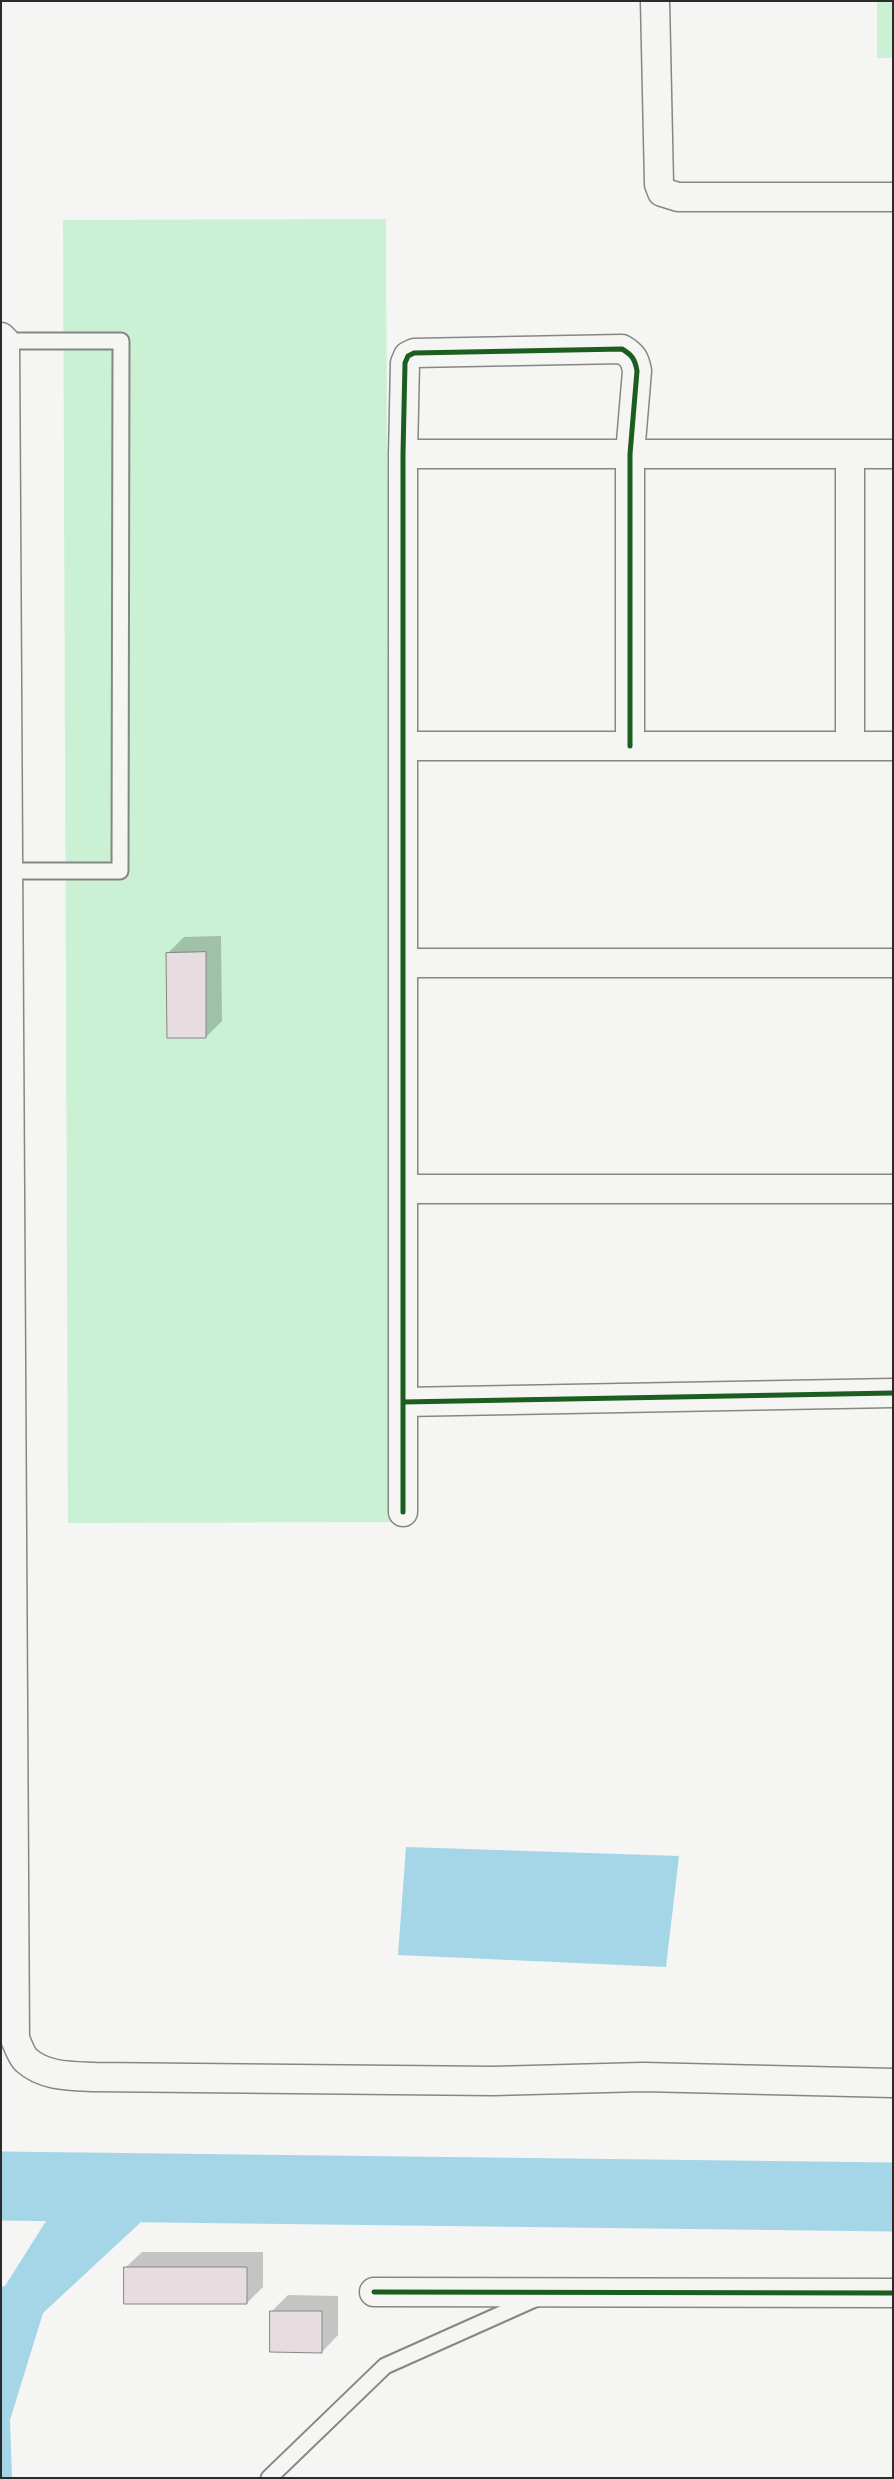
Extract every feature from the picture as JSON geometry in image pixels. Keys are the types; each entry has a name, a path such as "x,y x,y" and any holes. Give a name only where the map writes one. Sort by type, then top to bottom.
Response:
{"street":[{"path":"655,1 659,184 662,192 678,197 893,197"},
{"path":"3,339 8,871 5,980 6,1349 15,2039 25,2059 42,2070 60,2076 95,2078 493,2081 642,2077 893,2083"},
{"path":"402,1512 402,454 405,362 408,356 414,353 622,349 635,360 637,371 630,454 630,746"},
{"path":"402,454 893,454"},
{"path":"850,454 850,746"},
{"path":"402,746 893,746"},
{"path":"402,963 893,963"},
{"path":"402,1189 893,1189"},
{"path":"403,1402 893,1393"},
{"path":"374,2292 893,2293"}],"lane":[{"path":"3,339 121,341 120,871 8,871"},
{"path":"269,2478 385,2366 550,2292"}],"green space":[{"path":"877,1 893,1 893,58 877,58"},
{"path":"386,219 391,1522 68,1523 63,220"}],"water":[{"path":"406,1847 679,1856 666,1967 398,1955"},
{"path":"57,2154 133,2154 140,2223 43,2313 10,2420 12,2478 1,2478 1,2287 5,2286 58,2202"}],"building":[{"path":"206,952 206,1038 167,1038 166,953"},
{"path":"124,2267 247,2267 247,2304 124,2304"},
{"path":"270,2311 322,2311 322,2353 270,2352"}],"waterway":[{"path":"1,2186 893,2197"}],"cycle path":[{"path":"403,1512 403,454 405,363 408,356 414,353 622,349 631,355 634,360 637,371 630,454 630,746"},
{"path":"403,1402 893,1393"},
{"path":"374,2292 893,2293"}]}
